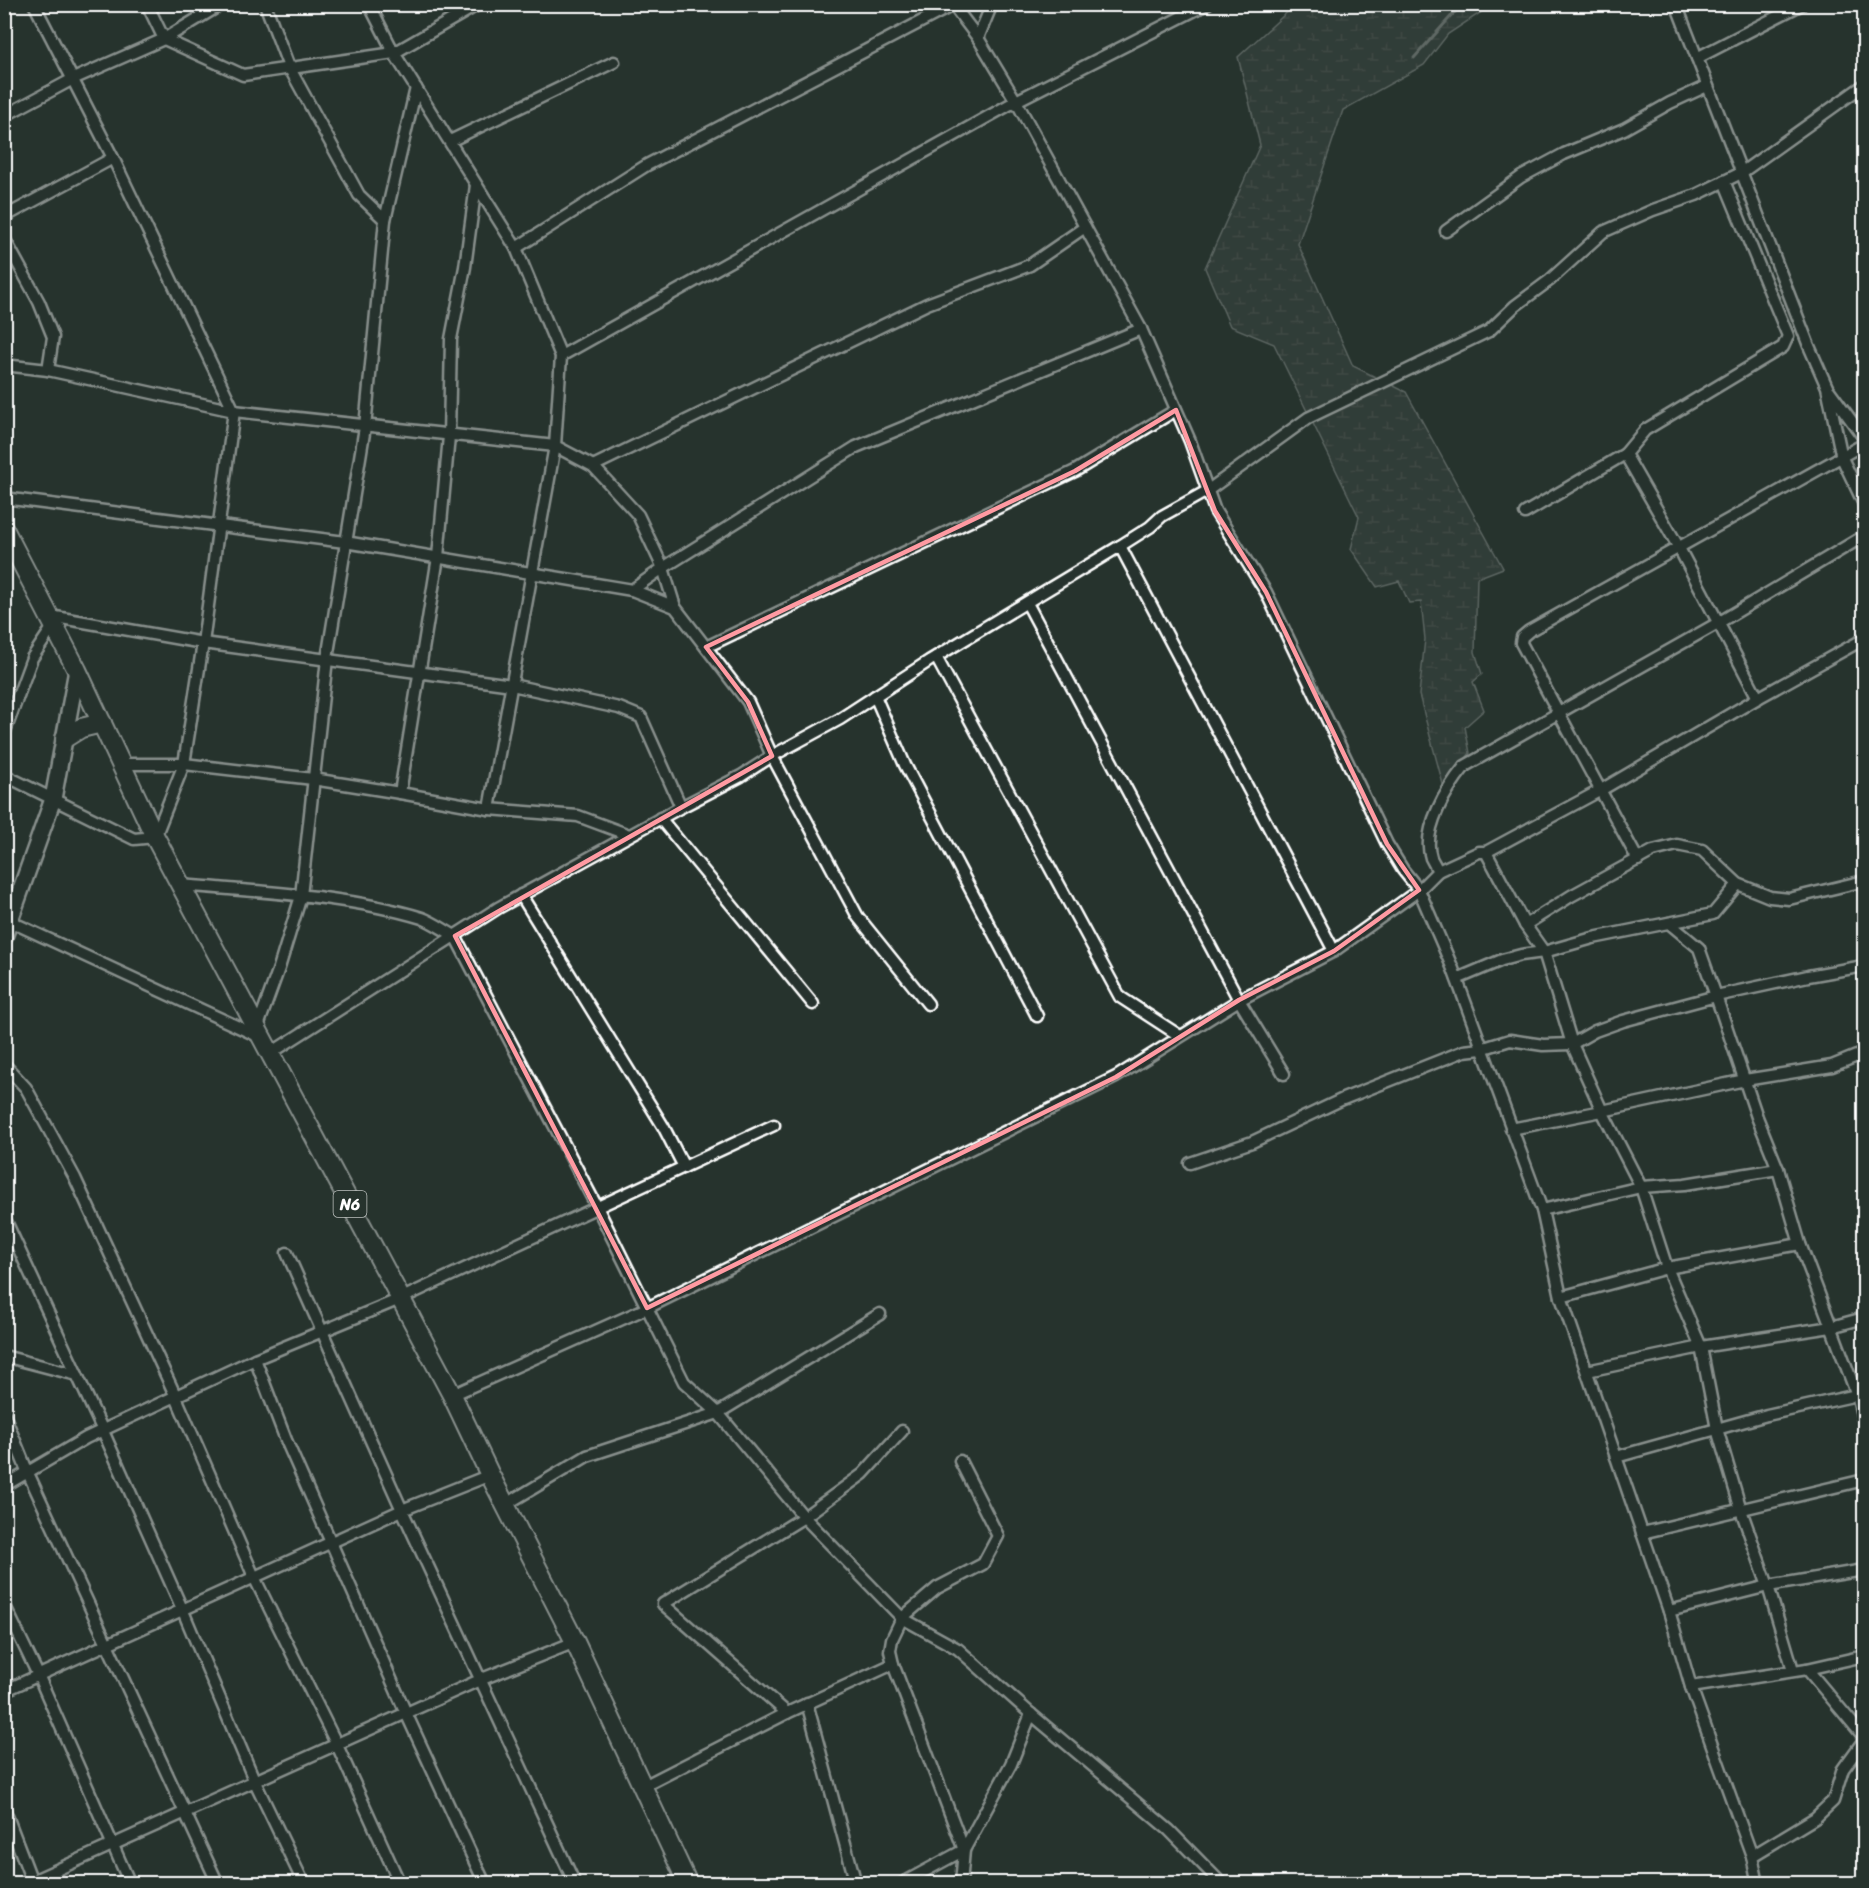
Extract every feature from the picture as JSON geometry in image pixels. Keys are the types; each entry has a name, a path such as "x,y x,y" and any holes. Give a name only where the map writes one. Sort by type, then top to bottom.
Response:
{"highway":[{"name":"N6","path":"4,529 77,670 155,837 452,1395 489,1474 575,1642 688,1884"},
{"path":"65,738 81,728 102,723"}],"main road":[{"path":"4,937 8,920 53,799 77,670"}],"street":[{"path":"4,776 134,839 155,837 184,764 234,411 113,158 34,4"},
{"path":"147,4 164,39 243,75 394,53 478,4"},
{"path":"4,116 73,79 164,39 222,4"},
{"path":"265,4 289,67 359,195 385,220"},
{"path":"369,4 394,53 516,248 561,356 555,446 489,809"},
{"path":"516,248 647,165 954,4 978,38 1016,101 1141,329 1190,441 1215,511 1266,592 1387,844 1419,890 1457,979 1542,1210 1562,1297 1669,1611 1691,1687 1752,1856 1758,1884"},
{"path":"978,38 992,4"},
{"path":"561,356 1016,101 1207,4"},
{"path":"1676,4 1827,387 1842,458 1864,504"},
{"path":"1696,58 1802,4"},
{"path":"450,141 614,62"},
{"path":"263,1040 454,936 629,835 741,776 772,756 840,719 936,657 1120,546 1150,527 1162,516 1207,491 1308,418 1490,331 1515,306 1550,280 1603,232 1653,210 1696,195 1741,173 1864,85"},
{"path":"1446,231 1521,177 1564,154 1624,129 1670,103 1707,86"},
{"path":"263,1040 279,968 301,896 327,659 365,427 385,220 416,88"},
{"path":"4,217 113,158"},
{"path":"1525,513 1625,454 1645,430 1783,347 1788,336 1724,181"},
{"path":"400,793 438,557 449,436 451,339 465,267 477,185"},
{"path":"593,466 927,303 1030,265 1085,227"},
{"path":"4,238 39,302 54,337 48,370"},
{"path":"632,590 663,568 856,447 1141,329"},
{"path":"4,365 48,370 234,411 555,446 593,466 638,514 663,568 675,607 748,702 772,756 858,917 928,1004"},
{"path":"1827,387 1864,438"},
{"path":"706,647 1075,471 1176,410"},
{"path":"1638,860 1521,644 1522,638 1529,631 1864,444"},
{"path":"1625,454 1758,698"},
{"path":"4,498 345,542 438,557 632,590 675,607"},
{"path":"1438,871 1430,856 1430,833 1441,800 1465,766 1718,623 1864,536"},
{"path":"1120,546 1334,951"},
{"path":"1027,603 1239,1000 1284,1074"},
{"path":"4,734 32,658 52,621 512,685 619,708 641,717 681,807"},
{"path":"452,1395 647,1308 1116,1077 1239,1000 1334,951 1419,890 1438,871 1479,852 1486,852 1601,790 1864,639"},
{"path":"936,657 1120,997 1180,1036"},
{"path":"875,696 904,765 1037,1016"},
{"path":"121,764 184,764 313,779 489,809 578,816 629,835"},
{"path":"660,818 813,1004"},
{"path":"1525,925 1580,891 1653,851 1677,845 1702,850 1738,884 1770,897 1789,899 1864,881"},
{"path":"1486,852 1525,925 1544,952 1572,1044 1602,1112 1641,1187 1667,1268 1701,1347 1717,1429 1793,1670"},
{"path":"1457,979 1502,960 1521,955 1544,952 1593,939 1713,914 1738,884"},
{"path":"181,885 301,896 362,905 424,919 454,936 597,1207 684,1382 718,1413 804,1517 902,1618 958,1648 1031,1714 1169,1830 1222,1884"},
{"path":"521,896 663,1126 684,1167"},
{"path":"8,920 263,1040"},
{"path":"1670,922 1699,948 1778,1169 1800,1244 1857,1395 1864,1424"},
{"path":"1190,1163 1252,1142 1343,1099 1464,1051 1510,1040 1543,1045 1572,1044 1594,1031 1623,1021 1716,996 1864,966"},
{"path":"1511,1129 1602,1112 1745,1080 1832,1066 1864,1053"},
{"path":"4,1064 26,1088 68,1162 176,1397 255,1579 338,1745 400,1884"},
{"path":"4,1486 86,1438 255,1359 400,1299 774,1125"},
{"path":"1542,1210 1641,1187 1684,1184 1778,1169"},
{"path":"4,1217 183,1611 255,1782 304,1884"},
{"path":"1562,1297 1667,1268 1800,1244"},
{"path":"288,1252 402,1510 576,1884"},
{"path":"505,1505 587,1456 718,1413 880,1314"},
{"path":"1587,1371 1701,1347 1831,1327 1864,1318"},
{"path":"4,1356 77,1375"},
{"path":"255,1359 286,1440 406,1713 486,1884"},
{"path":"1616,1457 1767,1414 1857,1395"},
{"path":"4,1414 28,1473 218,1884"},
{"path":"787,1713 663,1604 804,1517 863,1474 902,1431"},
{"path":"960,1461 998,1536 982,1564 937,1588 902,1618 892,1639 890,1651 964,1850"},
{"path":"4,1692 402,1510 489,1474"},
{"path":"1642,1533 1864,1480"},
{"path":"1669,1611 1768,1586 1864,1570"},
{"path":"4,1604 39,1677 130,1884"},
{"path":"6,1813 32,1882 482,1679 575,1642"},
{"path":"1691,1687 1864,1656"},
{"path":"644,1786 787,1713 893,1664"},
{"path":"1752,1856 1815,1818 1833,1801 1843,1769 1864,1738 1807,1668"},
{"path":"807,1704 856,1884"},
{"path":"961,1884 964,1850 1011,1764 1031,1714"},
{"path":"902,1884 964,1850"}],"highlighted area":[{"path":"1176,410 1215,511 1266,592 1387,844 1419,890 1334,951 1239,1000 1116,1077 647,1308 455,936 772,756 748,702 706,647 1075,471"}],"green space":[{"path":"1295,5 1492,5 1448,34 1424,65 1343,110 1298,244 1353,366 1406,392 1503,568 1477,578 1475,652 1482,674 1473,682 1484,710 1465,727 1470,753 1444,788 1419,695 1425,639 1421,602 1409,603 1399,581 1377,587 1351,549 1359,517 1274,344 1230,326 1205,268 1260,145 1238,57"}],"waterway":[{"path":"1414,58 1462,4"}]}
